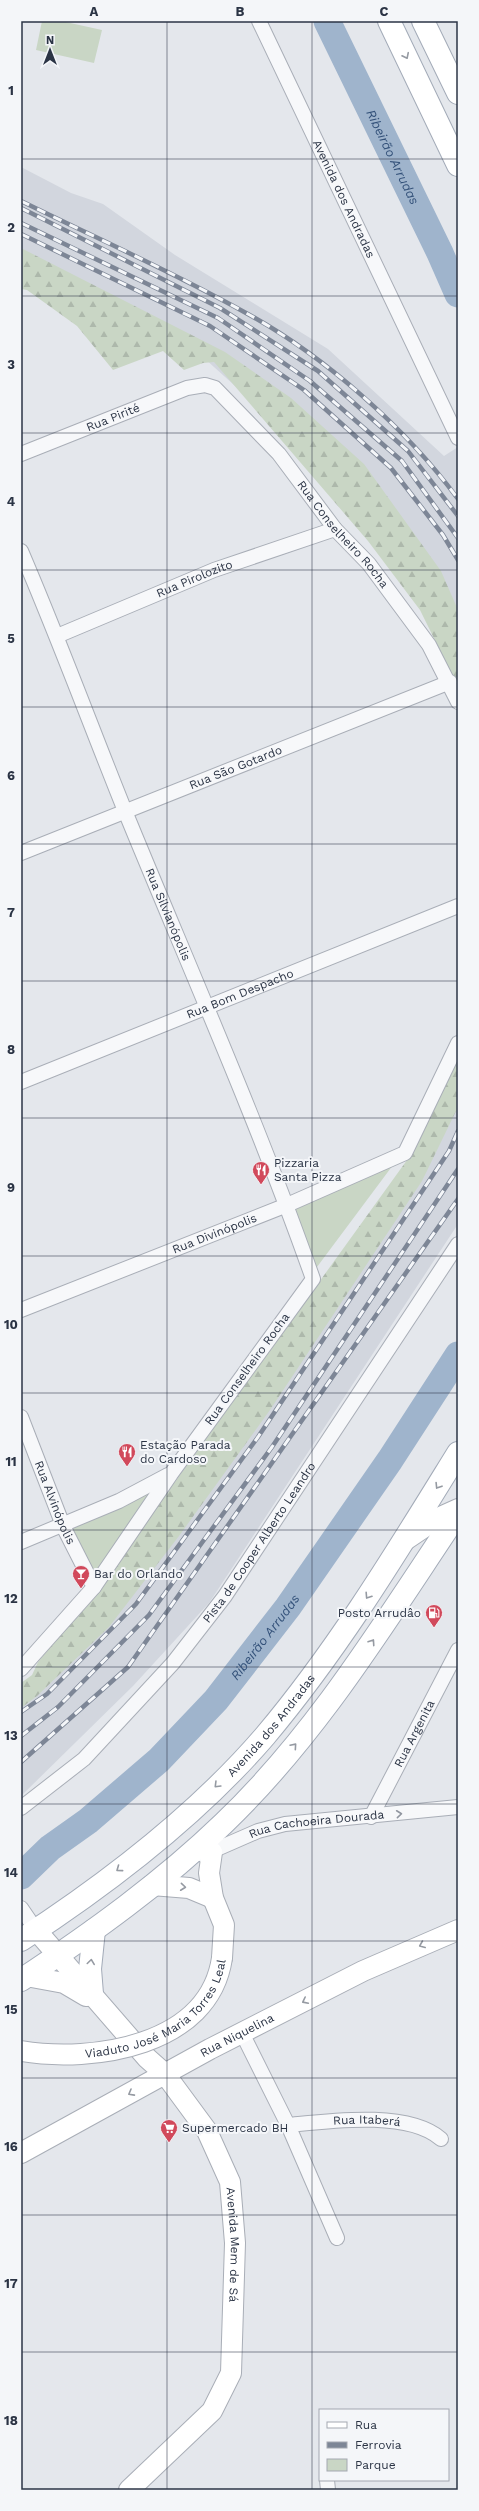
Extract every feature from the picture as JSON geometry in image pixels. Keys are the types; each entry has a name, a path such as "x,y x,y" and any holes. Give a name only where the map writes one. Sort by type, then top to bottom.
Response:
{"main road":[{"path":"388,21 458,165"},
{"path":"423,21 458,93"},
{"name":"Avenida dos Andradas","path":"29,1935 170,1831 264,1736 337,1643 404,1542 458,1453"},
{"path":"24,1978 60,1956 94,1930 152,1885 224,1824 308,1730 348,1677 458,1513"},
{"path":"212,1852 224,1824"},
{"path":"94,1930 90,1969 95,1999"}],"street":[{"name":"Avenida dos Andradas","path":"259,21 458,438"},
{"name":"Rua Pirité","path":"21,454 187,388 205,385"},
{"name":"Rua Conselheiro Rocha","path":"205,385 215,388 222,393 279,454 335,529 369,564 429,645 450,682 458,702"},
{"name":"Rua Pirolozito","path":"57,636 214,570 335,529"},
{"name":"Rua Silvianópolis","path":"21,551 57,636 125,811 208,1006 287,1206 313,1279"},
{"name":"Rua São Gotardo","path":"21,853 450,682"},
{"name":"Rua Bom Despacho","path":"21,1082 458,906"},
{"name":"Rua Divinópolis","path":"21,1310 287,1206 405,1153 458,1043"},
{"name":"Pista de Cooper Alberto Leandro","path":"21,1808 84,1759 173,1663 225,1596 458,1244"},
{"name":"Rua Conselheiro Rocha","path":"21,1669 94,1587 171,1474 313,1279"},
{"name":"Rua Alvinópolis","path":"21,1417 63,1524 94,1587"},
{"path":"21,1542 119,1501 171,1474"},
{"path":"404,1542 438,1518 458,1508"},
{"path":"438,1543 458,1534"},
{"name":"Rua Argenita","path":"371,1817 458,1650"},
{"name":"Rua Cachoeira Dourada","path":"181,1861 212,1852 258,1831 285,1824 458,1808"},
{"name":"Viaduto José Maria Torres Leal","path":"21,2051 44,2055 119,2049 168,2032 190,2018 203,2003 216,1982 222,1958 224,1925 213,1898 209,1873 212,1852"},
{"path":"152,1885 190,1888 213,1898"},
{"path":"21,1908 29,1935"},
{"name":"Rua Niquelina","path":"21,2153 242,2033 363,1971 457,1932"},
{"name":"Avenida Mem de Sá","path":"29,1935 47,1945 60,1956 95,1999 165,2074 208,2131 230,2182 235,2243 231,2373 212,2411 129,2490"},
{"name":"Avenida Mem de Sá","path":"24,1978 64,1983 95,1999"},
{"path":"242,2033 288,2125 337,2238"},
{"name":"Rua Itaberá","path":"288,2125 334,2120 407,2124 441,2139"}],"shaded area":[{"path":"21,167 71,193 103,204 175,255 328,349 444,456 458,447 458,665 424,593 254,403 204,358 74,306 21,282"},
{"path":"458,1074 458,1224 209,1603 133,1686 21,1796 21,1688 37,1677 356,1266"}],"green space":[{"path":"42,21 61,21 102,30 94,63 36,50"},
{"path":"21,248 225,352 291,398 364,464 441,571 458,610 458,687 420,610 368,541 214,362 203,363 184,370 163,351 113,370 77,326 27,290 21,289"},
{"path":"458,1054 458,1107 422,1181 270,1410 179,1536 109,1627 37,1696 21,1708 21,1683 32,1675 38,1662 97,1590 415,1149"},
{"path":"399,1157 314,1271 292,1206"},
{"path":"161,1484 93,1578 70,1530"}],"waterway":[{"name":"Ribeirão Arrudas","path":"327,21 440,253 458,294"},
{"name":"Ribeirão Arrudas","path":"21,1876 50,1848 88,1821 159,1760 216,1700 288,1607 390,1460 458,1355"}],"railway":[{"path":"21,201 163,269 275,330 304,350 361,395 414,446 458,499"},
{"path":"21,208 220,308 318,371 408,451 458,516"},
{"path":"21,223 218,318 310,381 402,461 458,538"},
{"path":"21,234 210,326 304,390 391,468 443,535 458,560"},
{"path":"21,1712 47,1694 136,1604 258,1437 449,1151 458,1131"},
{"path":"21,1736 58,1707 149,1615 272,1447 458,1169"},
{"path":"21,1762 128,1667 458,1199"}],"place":[{"name":"Pizzaria Santa Pizza","path":"261,1185"},
{"name":"Estação Parada do Cardoso","path":"127,1467"},
{"name":"Bar do Orlando","path":"81,1589"},
{"name":"Posto Arrudâo","path":"434,1628"},
{"name":"Supermercado BH","path":"169,2143"}]}
